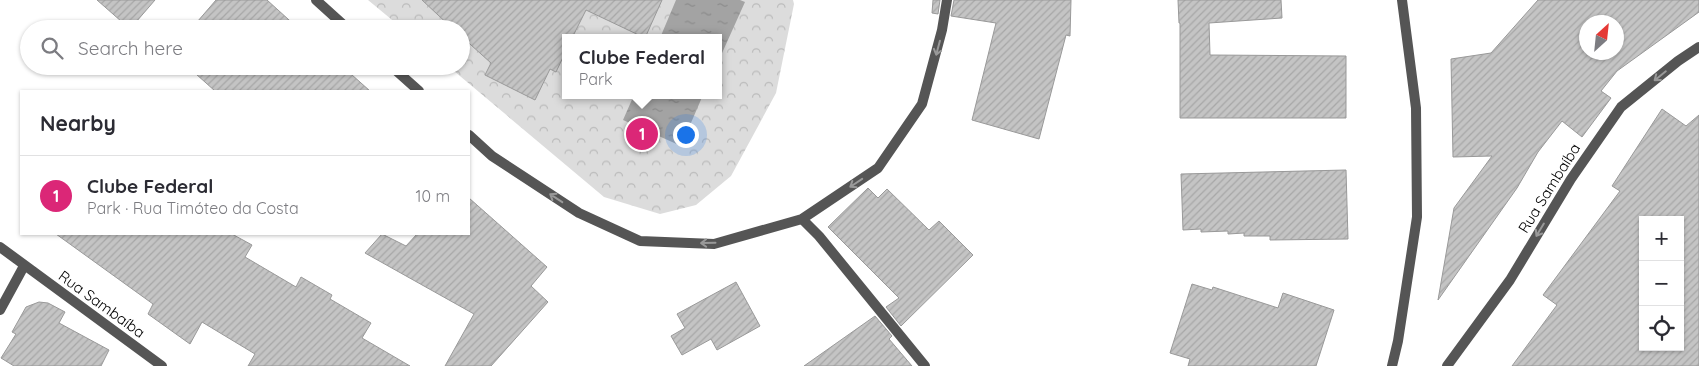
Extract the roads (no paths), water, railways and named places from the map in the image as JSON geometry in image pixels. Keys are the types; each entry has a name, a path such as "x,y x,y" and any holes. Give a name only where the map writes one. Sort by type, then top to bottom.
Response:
{"street":[{"path":"316,0 338,20"},
{"path":"470,136 492,156 579,213 640,241 714,244 802,219 878,168 922,104 942,30 947,0"},
{"path":"1392,366 1398,341 1417,217 1416,108 1402,0"},
{"name":"Rua Sambaíba","path":"1447,366 1510,280 1571,179 1621,107 1678,60 1699,47"},
{"path":"401,75 418,90"},
{"path":"802,219 819,236 925,366"},
{"name":"Rua Sambaíba","path":"0,248 162,366"},
{"path":"0,310 24,266"}],"water":[{"path":"676,0 740,0 745,2 722,53 722,34 662,34"},
{"path":"632,99 701,99 681,146 623,120"}],"place":[{"name":"Clube Federal","path":"642,134"}]}
